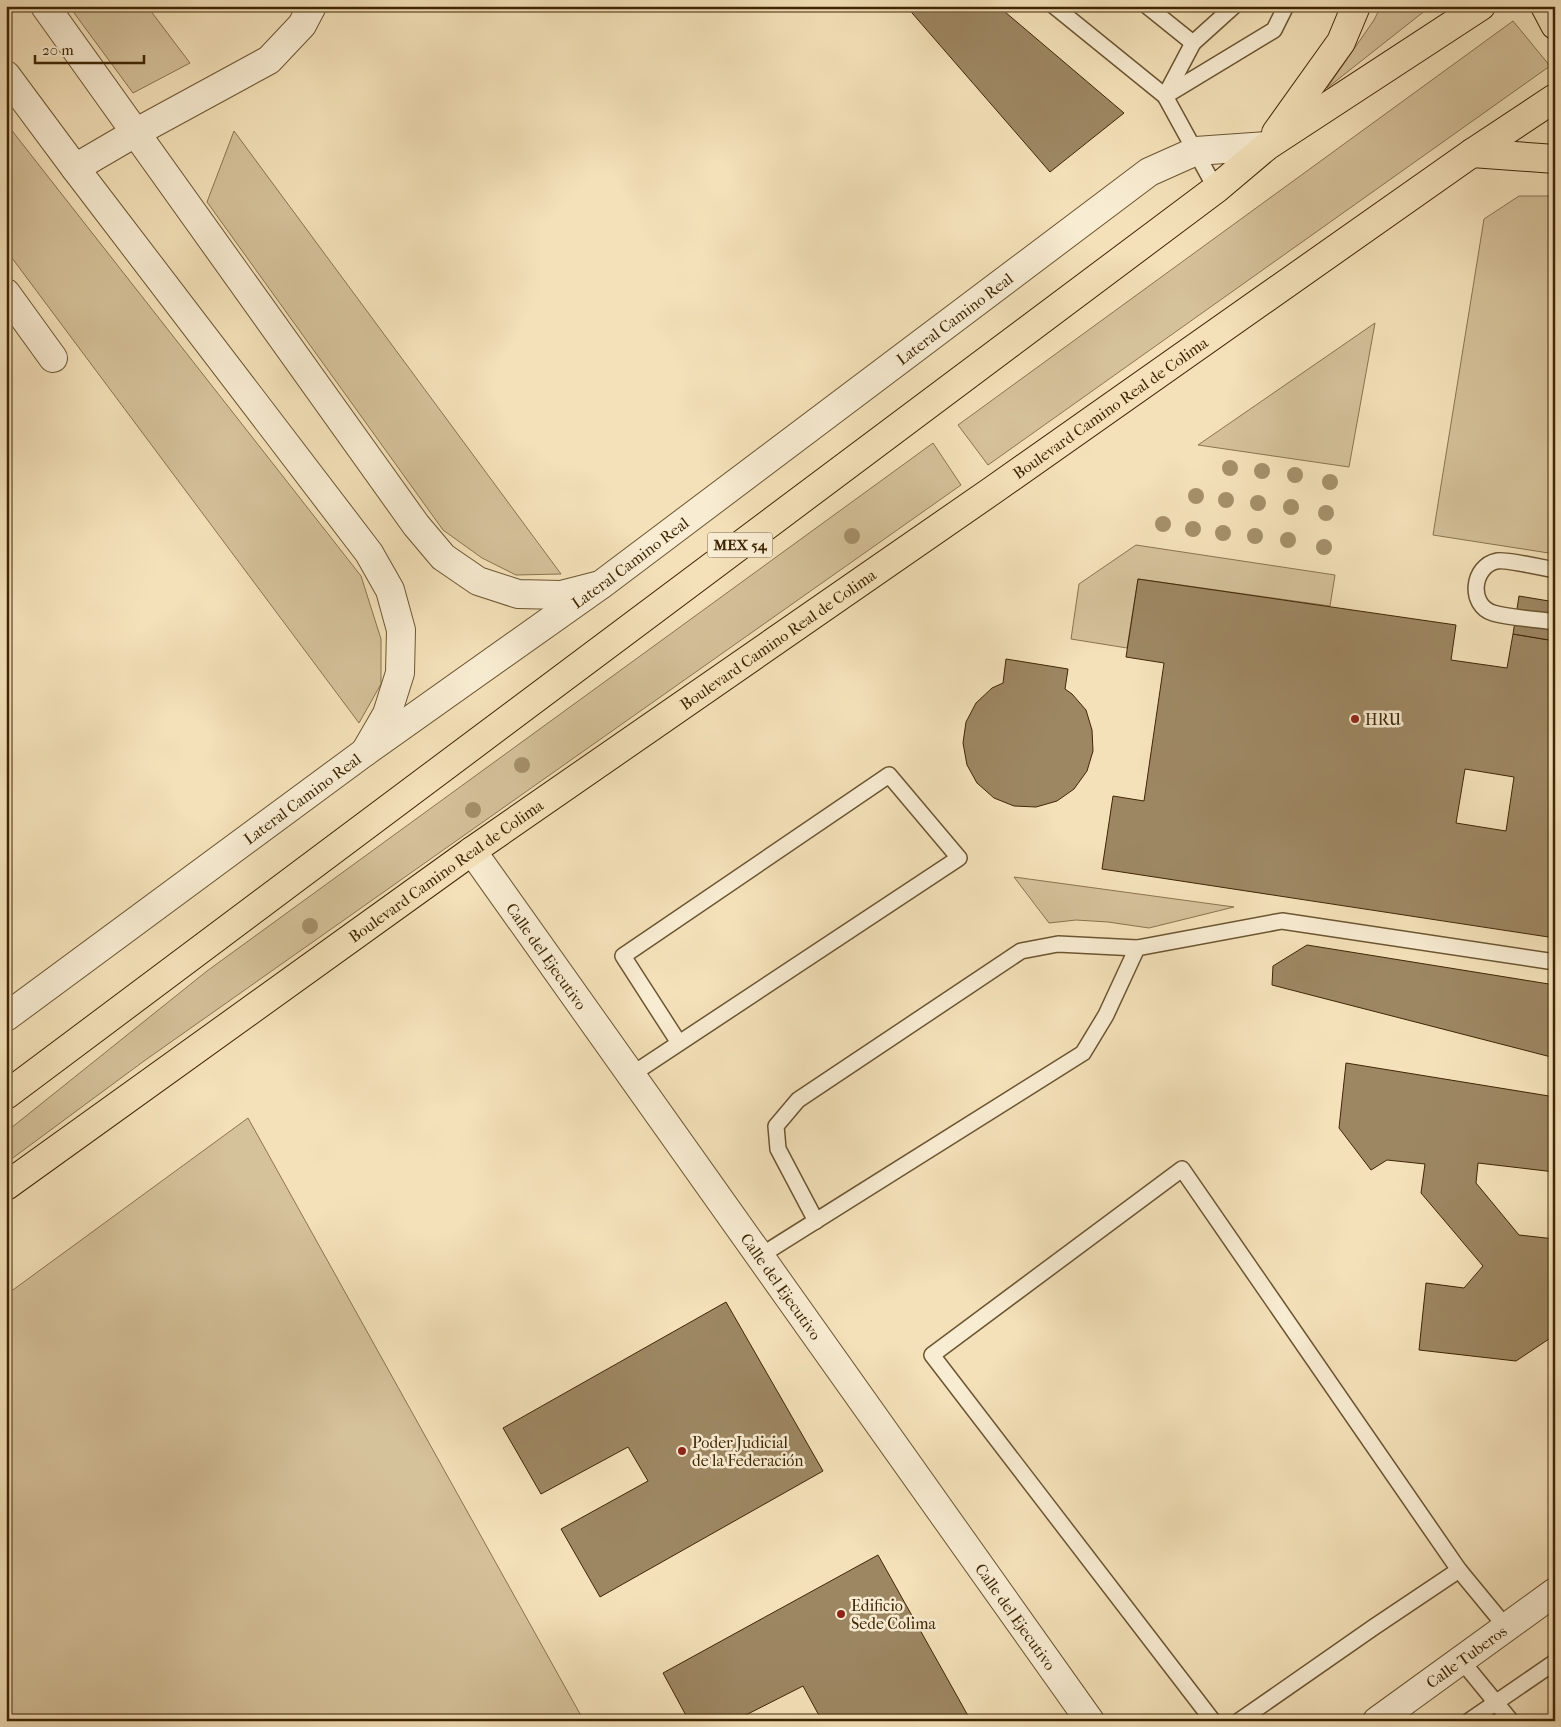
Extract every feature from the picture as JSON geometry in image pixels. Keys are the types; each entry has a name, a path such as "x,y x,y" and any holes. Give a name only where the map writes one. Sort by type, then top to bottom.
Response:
{"main road":[{"path":"1267,146 1341,42 1356,6"},
{"name":"MEX 54","path":"6,1095 1216,189 1267,146 1481,6"},
{"path":"1545,6 1555,25"},
{"name":"Boulevard Camino Real de Colima","path":"6,1186 472,852 993,490 1472,153 1555,98"},
{"path":"1472,153 1555,159"}],"street":[{"path":"45,6 416,525 443,557 478,581 518,594 561,595 602,584"},
{"path":"75,168 269,60 302,25 312,6"},
{"path":"6,75 369,553 390,590 401,630 400,673 386,714 365,752"},
{"name":"Lateral Camino Real","path":"6,1017 365,752 602,584 1149,172 1196,151 1267,146"},
{"path":"6,293 54,358"},
{"name":"Calle del Ejecutivo","path":"472,852 1090,1721"},
{"name":"Calle Tuberos","path":"1377,1721 1555,1592"}],"lane":[{"path":"1054,6 1165,96 1216,189"},
{"path":"1147,6 1193,43"},
{"path":"1165,96 1193,43 1234,6"},
{"path":"1165,96 1274,30 1286,6"},
{"path":"1555,570 1498,561 1483,568 1475,584 1479,602 1492,612 1555,622"},
{"path":"631,1075 959,858 889,775 623,956 679,1043"},
{"path":"816,1221 778,1149 776,1126 798,1100 1021,951 1058,944 1137,948 1282,921 1555,962"},
{"path":"760,1256 1083,1053 1106,1015 1137,948"},
{"path":"1213,1721 932,1355 1182,1169 1458,1570 1506,1627"},
{"path":"1239,1721 1374,1626 1458,1570"},
{"path":"1461,1660 1512,1721"},
{"path":"1469,1721 1555,1662"}],"shaded area":[{"path":"69,6 147,6 190,63 133,93"},
{"path":"1381,6 1431,6 1327,88 1374,20"},
{"path":"1513,21 1550,66 988,465 958,425"},
{"path":"6,123 361,576 381,639 381,684 359,723 6,250"},
{"path":"234,131 561,574 516,575 482,558 443,530 207,202"},
{"path":"1519,196 1555,196 1555,554 1433,535 1484,219"},
{"path":"1375,323 1349,467 1198,445"},
{"path":"933,443 961,485 144,1061 6,1163 6,1132 207,971"},
{"path":"1136,545 1335,575 1330,606 1138,579 1127,648 1071,639 1079,584"},
{"path":"1014,877 1234,907 1149,928 1076,920 1049,923"},
{"path":"248,1118 584,1721 6,1721 6,1295"}],"building":[{"path":"906,6 998,6 1124,113 1050,172"},
{"name":"HRU","path":"1138,579 1456,625 1451,660 1507,668 1513,634 1555,641 1555,938 1102,869 1113,796 1144,801 1164,663 1126,657","holes":["1465,769 1514,777 1506,831 1456,823"]},
{"path":"1519,596 1555,602 1555,641 1513,634"},
{"path":"1006,659 1068,669 1065,689 1086,710 1092,730 1093,751 1087,771 1074,789 1057,801 1036,807 1014,806 994,798 977,783 967,765 963,743 966,722 976,703 992,688 1003,683"},
{"path":"1307,945 1555,985 1555,1058 1272,985 1273,966"},
{"path":"1346,1063 1555,1097 1555,1172 1478,1163 1476,1183 1519,1235 1555,1239 1555,1335 1516,1361 1419,1350 1426,1283 1464,1288 1483,1266 1421,1193 1425,1164 1387,1160 1371,1170 1339,1128"},
{"path":"726,1302 823,1471 600,1597 561,1529 648,1481 628,1447 541,1494 503,1428"},
{"name":"Edificio Sede Colima","path":"878,1555 971,1721 822,1721 803,1686 734,1721 689,1721 663,1673"}],"place":[{"name":"HRU","path":"1355,719"},
{"name":"Poder Judicial de la Federación","path":"682,1451"},
{"name":"Edificio Sede Colima","path":"841,1614"}]}
